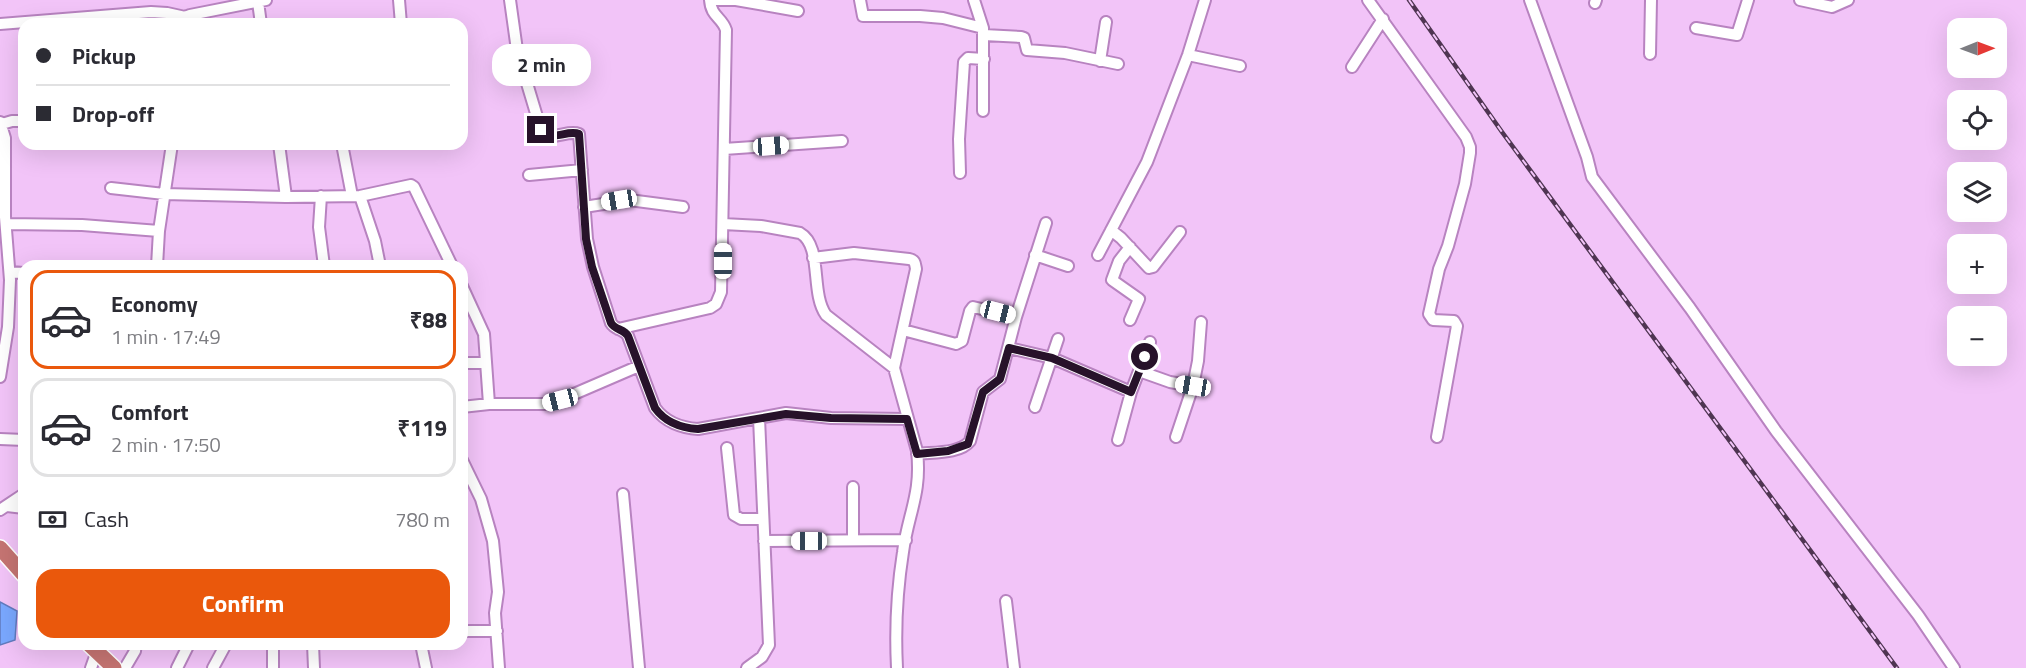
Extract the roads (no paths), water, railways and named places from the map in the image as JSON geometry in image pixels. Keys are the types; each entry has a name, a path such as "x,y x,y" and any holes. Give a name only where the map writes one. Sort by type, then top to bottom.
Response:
{"highway":[{"path":"0,548 18,568"},
{"path":"96,650 114,668"}],"street":[{"path":"153,0 155,12"},
{"path":"399,0 400,18"},
{"path":"510,0 517,50 541,130 545,135 550,136 578,133 586,239 592,267 611,323 628,336 659,414 686,428 698,429 786,414 831,418 907,419"},
{"path":"618,329 710,308 716,304 722,292 726,30 723,23 713,14 710,0 736,0 798,11"},
{"path":"860,0 863,16 943,18 984,32 1021,37 1027,50 1065,53 1118,64"},
{"path":"974,0 984,32 983,111"},
{"path":"1098,255 1147,162 1188,55 1205,0"},
{"path":"1368,0 1466,137 1470,147 1464,184 1448,246 1439,269 1429,314 1433,320 1455,321 1457,326 1437,437"},
{"path":"1530,0 1587,157 1592,177 1690,308 1776,431 1918,615 1954,668"},
{"path":"1650,54 1651,0"},
{"path":"1696,28 1737,35 1748,0"},
{"path":"1800,0 1832,7 1848,0"},
{"path":"186,18 190,15 262,1 261,18"},
{"path":"120,18 155,12 177,18"},
{"path":"1352,67 1383,20"},
{"path":"1100,61 1106,22"},
{"path":"0,24 18,23"},
{"path":"1188,55 1240,66"},
{"path":"960,173 959,139 964,62 968,58 984,59"},
{"path":"0,377 8,327 10,272 4,175 5,138 1,123 18,121"},
{"path":"724,149 842,141"},
{"path":"157,260 159,231 171,150"},
{"path":"280,150 286,197"},
{"path":"344,150 356,196 375,241 379,260"},
{"path":"529,175 582,170"},
{"path":"111,188 164,195 286,197 356,196 408,185 414,187 449,260"},
{"path":"321,196 319,227 323,260"},
{"path":"584,207 629,200 683,207"},
{"path":"917,454 948,451 968,444 981,396 986,388 1000,379 1016,317 1046,223"},
{"path":"6,224 82,225 159,231"},
{"path":"723,224 761,226 800,233 810,241 820,306 826,315 894,368"},
{"path":"1111,230 1149,268 1153,267 1180,232"},
{"path":"1130,247 1119,261 1112,280 1139,299 1130,320"},
{"path":"813,258 854,253 913,260 916,269 894,368 917,454 918,480 902,558 895,633 897,668"},
{"path":"1035,255 1068,266"},
{"path":"10,272 18,273"},
{"path":"468,299 482,329 489,404"},
{"path":"903,330 956,344 962,341 973,307 1016,317"},
{"path":"1176,437 1193,386 1198,361 1201,322"},
{"path":"1035,407 1058,339"},
{"path":"1118,440 1131,392 1150,342"},
{"path":"1009,348 1052,358 1131,392"},
{"path":"468,363 486,363"},
{"path":"468,406 489,404 531,405 560,400 639,366"},
{"path":"1139,371 1175,383 1193,386"},
{"path":"747,668 762,657 769,645 759,418"},
{"path":"0,439 18,440"},
{"path":"727,448 734,515 741,519 763,519"},
{"path":"468,472 481,499 493,541 498,592 495,610 500,668"},
{"path":"853,487 853,540"},
{"path":"623,494 639,668"},
{"path":"4,508 18,498"},
{"path":"764,541 906,540"},
{"path":"1006,601 1014,668"},
{"path":"468,631 497,631"},
{"path":"91,668 93,650"},
{"path":"125,668 135,650"},
{"path":"177,668 186,650"},
{"path":"213,668 223,650"},
{"path":"273,650 273,668"},
{"path":"313,650 314,668"},
{"path":"422,650 426,668"}],"water":[{"path":"0,602 17,611 15,640 0,645"}],"railway":[{"path":"1409,0 1502,132 1897,668"}]}
